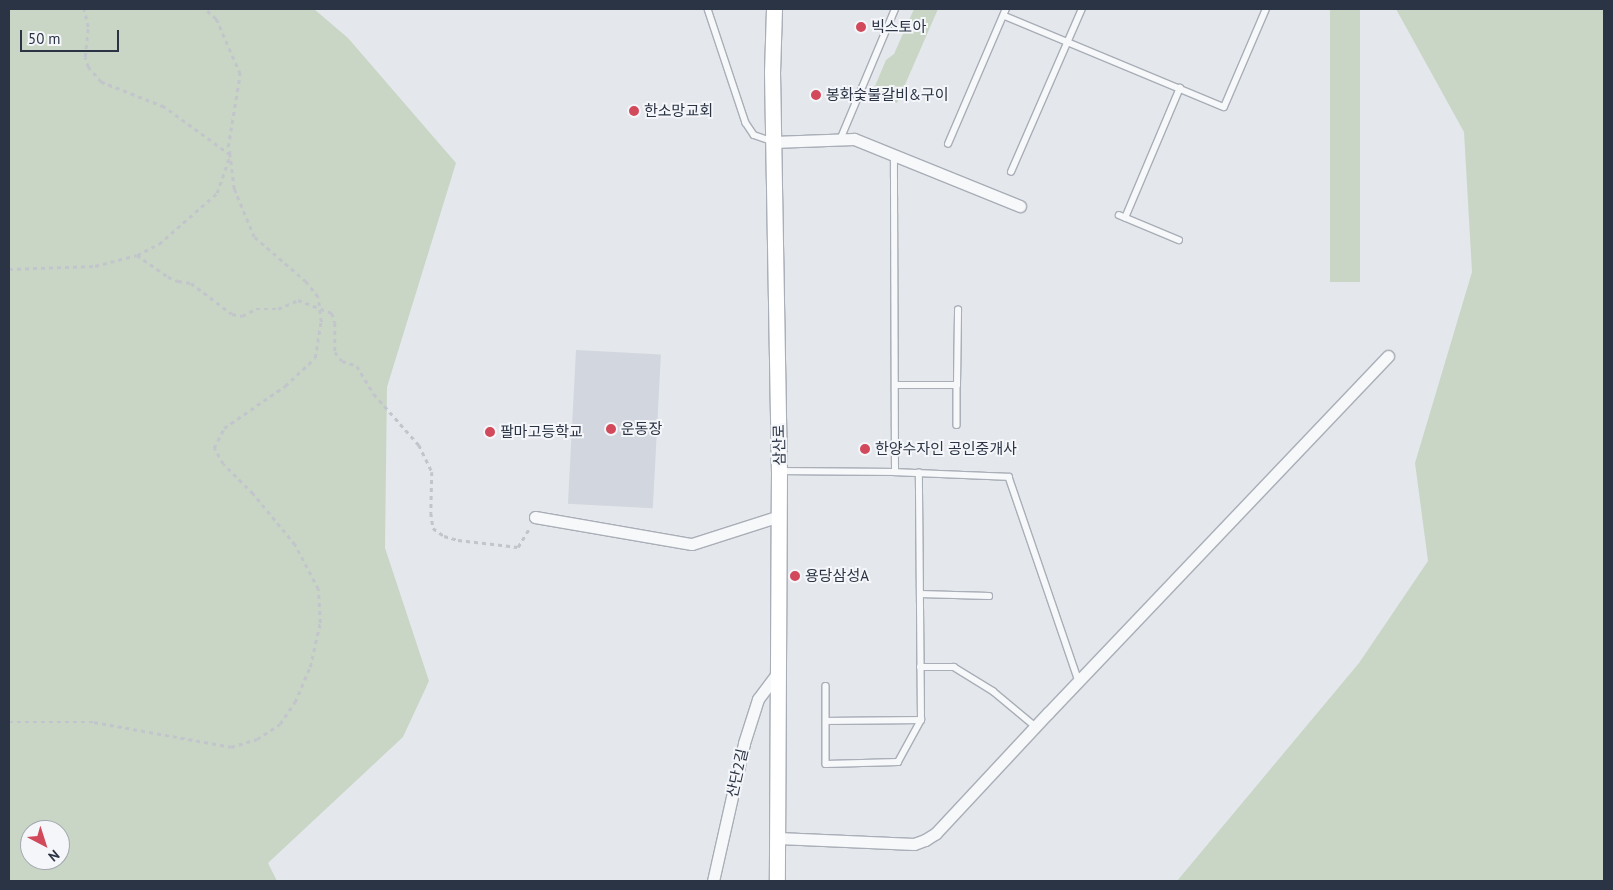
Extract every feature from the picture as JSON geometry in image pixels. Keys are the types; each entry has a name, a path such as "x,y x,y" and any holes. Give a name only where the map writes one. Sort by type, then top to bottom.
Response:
{"main road":[{"name":"삼산로","path":"774,9 773,142 779,471 777,881"}],"street":[{"path":"773,142 854,139 1020,206"},
{"path":"778,838 914,844 936,833 1034,726 1080,681 1388,356"},
{"path":"535,517 692,544 778,516"},
{"name":"산단2길","path":"713,881 744,743 758,699 778,672"}],"lane":[{"path":"708,9 746,123 754,135 773,142"},
{"path":"840,140 895,9"},
{"path":"948,144 1005,16 1006,9"},
{"path":"1011,172 1082,9"},
{"path":"1005,16 1224,107 1266,9"},
{"path":"1125,218 1180,88"},
{"path":"894,156 895,472"},
{"path":"1119,215 1179,240"},
{"path":"957,425 958,310"},
{"path":"895,385 957,385"},
{"path":"779,471 895,472 1009,477 1080,681"},
{"path":"826,686 826,764 898,762 921,720 919,473"},
{"path":"920,594 989,596"},
{"path":"920,667 954,667 993,691 1034,726"},
{"path":"826,721 921,720"}],"path":[{"path":"84,9 88,27 85,57 88,67 101,82 164,108 230,155"},
{"path":"9,722 94,722 231,747 257,739 280,724 295,702 310,667 320,624 318,589 295,545 253,494 224,464 214,448 224,428 285,386 315,358 321,322 318,297 306,282 254,237 234,189 228,147 240,74 216,19 205,9"},
{"path":"9,269 95,266 137,255 159,244 217,193 230,155"},
{"path":"137,255 168,277 191,283 232,314 242,316 256,309 278,309 298,300 319,306 332,313 335,323 335,352 342,361 357,366 374,394 419,445 432,472 431,513 433,528 444,536 458,540 518,547 535,517"}],"shaded area":[{"name":"운동장","path":"576,350 661,354 653,508 568,504"}],"green space":[{"path":"9,9 314,9 348,38 456,163 387,387 385,548 429,681 403,737 268,863 277,881 9,881"},
{"path":"914,9 938,9 897,103 872,93 886,60 894,54"},
{"path":"1330,9 1360,9 1360,282 1330,282"},
{"path":"1396,9 1604,9 1604,881 1177,881 1359,663 1428,561 1415,463 1472,272 1464,132"}],"place":[{"name":"빅스토아","path":"861,27"},
{"name":"봉화숯불갈비&구이","path":"816,95"},
{"name":"한소망교회","path":"634,111"},
{"name":"운동장","path":"611,429"},
{"name":"팔마고등학교","path":"490,432"},
{"name":"한양수자인 공인중개사","path":"865,449"},
{"name":"용당삼성A","path":"795,576"}]}
